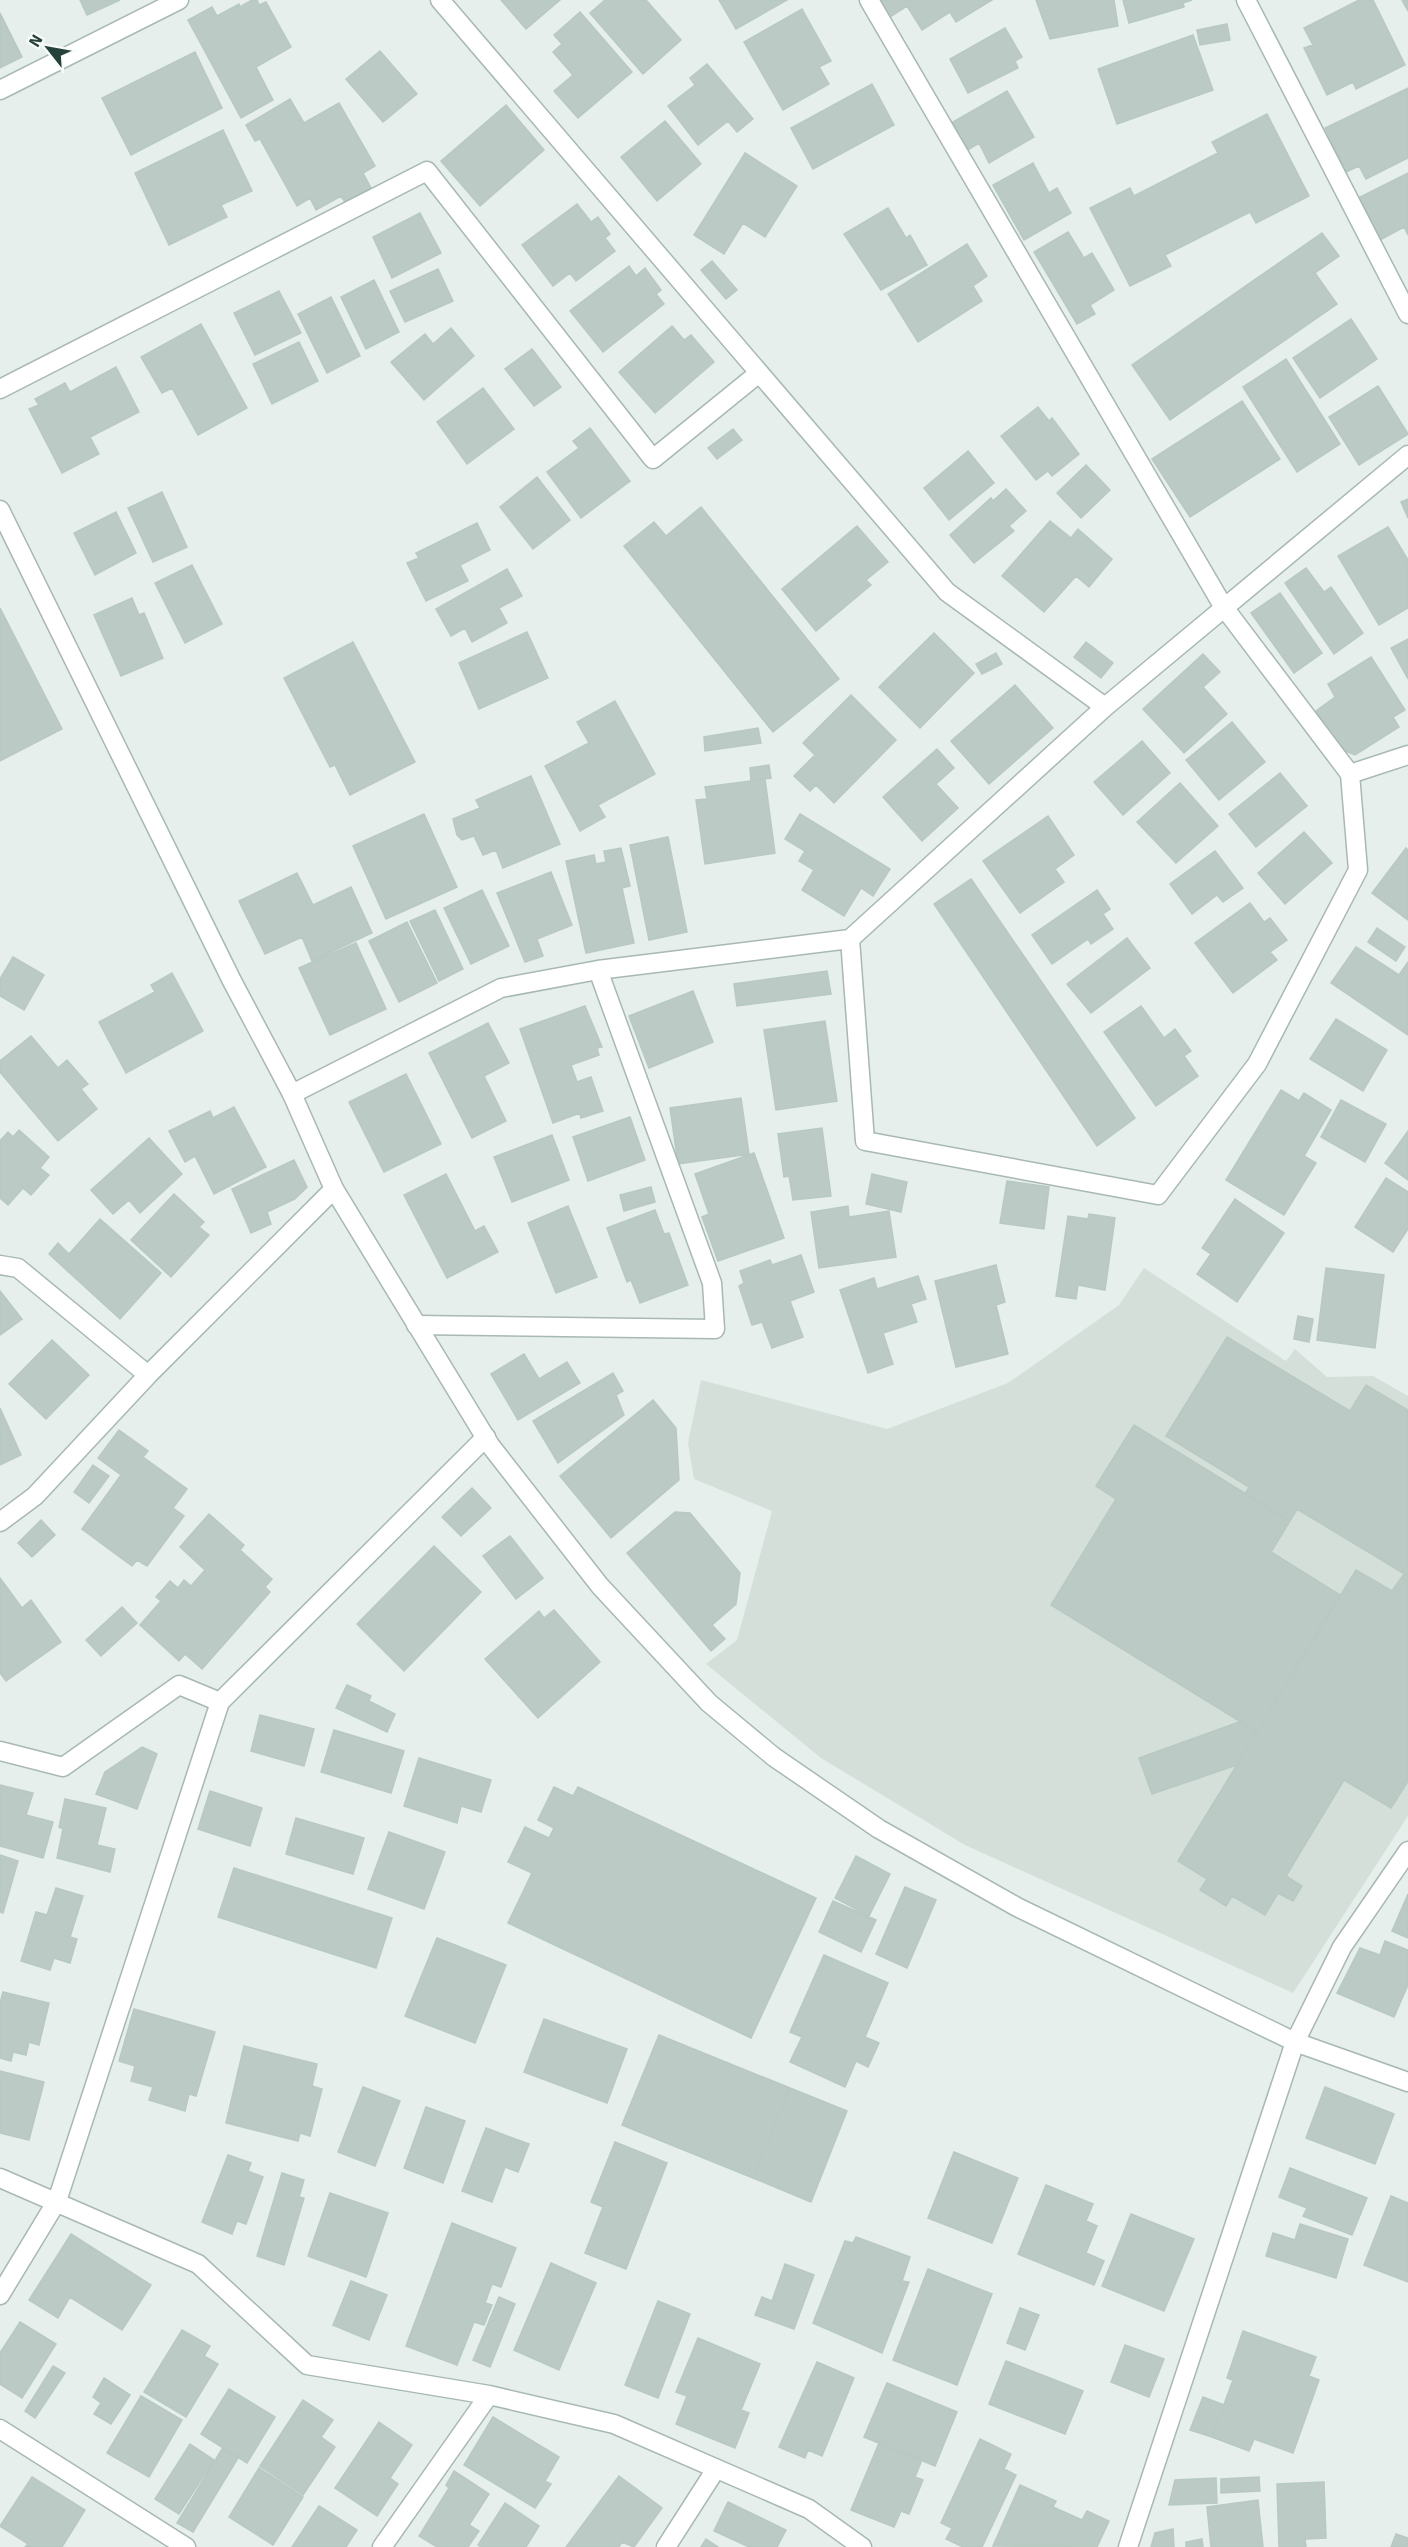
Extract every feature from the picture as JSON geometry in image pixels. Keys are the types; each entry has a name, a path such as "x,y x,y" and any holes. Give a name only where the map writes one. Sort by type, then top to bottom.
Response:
{"street":[{"path":"0,90 179,0"},
{"path":"440,0 947,592 1105,707"},
{"path":"850,939 865,1141 1158,1195 1257,1064 1358,870 1350,774 1223,606 869,0"},
{"path":"1246,0 1408,314"},
{"path":"0,389 427,171 653,459 759,373"},
{"path":"292,1094 501,988 598,970 850,939 1105,707 1223,606 1408,455"},
{"path":"0,510 232,981 292,1094 334,1189 486,1437 600,1586 709,1704 774,1757 879,1829 1017,1907 1295,2042 1408,2082"},
{"path":"1350,774 1408,755"},
{"path":"416,1325 715,1329 712,1283 598,970"},
{"path":"0,1522 35,1496 148,1375 334,1189"},
{"path":"0,1253 148,1375"},
{"path":"0,1265 18,1268"},
{"path":"0,2295 57,2201 220,1702 486,1437"},
{"path":"0,1750 63,1767 179,1685 220,1702"},
{"path":"1128,2547 1295,2042 1342,1947 1408,1851"},
{"path":"0,2178 198,2264 307,2365 489,2395 614,2424 808,2509 862,2547"},
{"path":"382,2547 489,2395"},
{"path":"0,2429 186,2547"},
{"path":"666,2547 716,2469"}],"shaded area":[{"path":"1144,1268 1286,1361 1295,1349 1327,1377 1373,1376 1408,1396 1408,1816 1293,1993 965,1845 821,1758 706,1664 737,1640 772,1511 694,1479 688,1443 701,1380 887,1429 1008,1383 1119,1305"}],"building":[{"path":"80,0 120,0 87,15"},
{"path":"252,0 257,0 259,5 266,2 291,47 256,67 273,100 241,118 188,20 212,7 217,16"},
{"path":"501,0 560,0 526,29"},
{"path":"605,0 646,0 681,40 643,74 590,13"},
{"path":"719,0 787,0 736,29"},
{"path":"880,0 992,0 956,22 950,12 922,30 907,6 890,17"},
{"path":"1036,0 1114,0 1118,26 1050,39"},
{"path":"1123,0 1192,0 1183,3 1184,7 1129,23"},
{"path":"1359,0 1373,0 1405,65 1356,89 1353,82 1327,95 1304,48 1313,45 1304,28"},
{"path":"1402,0 1408,0 1408,11"},
{"path":"802,9 831,61 819,67 829,84 783,110 744,42"},
{"path":"580,12 632,72 578,118 554,91 573,75 553,52 562,44 554,35"},
{"path":"0,13 22,57 0,68"},
{"path":"1227,24 1230,40 1200,45 1197,30"},
{"path":"1005,28 1022,57 1015,61 1018,68 968,93 950,59"},
{"path":"1193,35 1213,90 1117,124 1098,69"},
{"path":"380,51 417,94 383,122 346,79"},
{"path":"195,52 222,108 131,155 102,98"},
{"path":"707,64 753,119 737,132 728,121 698,145 668,106 695,85 690,78"},
{"path":"872,84 894,125 813,169 791,128"},
{"path":"1408,88 1408,158 1366,179 1359,166 1346,172 1325,128"},
{"path":"1007,91 1034,137 989,163 979,143 968,150 953,122"},
{"path":"290,99 304,123 339,103 375,166 363,173 371,188 345,202 341,196 316,210 310,198 297,206 260,139 255,141 246,125"},
{"path":"506,105 544,150 480,206 441,161"},
{"path":"1267,114 1309,196 1256,223 1250,212 1165,255 1171,266 1130,286 1090,208 1130,188 1134,196 1218,153 1212,142"},
{"path":"665,121 701,164 657,201 621,157"},
{"path":"223,130 252,191 221,205 227,217 169,245 135,173"},
{"path":"745,153 797,186 765,237 743,223 724,254 694,235"},
{"path":"1033,163 1049,193 1057,188 1071,213 1024,240 993,185"},
{"path":"1408,173 1408,235 1404,227 1380,240 1358,198"},
{"path":"577,204 591,222 598,217 610,234 605,238 615,251 576,281 570,273 553,286 522,245"},
{"path":"888,208 906,238 910,235 927,265 881,290 844,234"},
{"path":"420,213 441,253 392,278 373,237"},
{"path":"1068,232 1084,258 1092,253 1114,290 1090,305 1095,314 1077,324 1034,252"},
{"path":"1322,233 1339,256 1315,273 1337,304 1170,420 1132,365"},
{"path":"967,244 987,276 973,286 982,301 918,342 888,294"},
{"path":"712,261 737,290 726,299 701,270"},
{"path":"629,266 636,276 645,268 661,290 656,294 664,304 603,352 570,311"},
{"path":"438,269 453,301 405,322 390,291"},
{"path":"374,280 399,332 366,349 341,297"},
{"path":"279,291 301,333 255,355 234,313"},
{"path":"331,297 360,356 327,373 298,314"},
{"path":"1351,319 1377,359 1320,398 1293,358"},
{"path":"201,324 247,408 198,435 172,388 162,393 141,357"},
{"path":"672,326 684,340 691,335 714,362 655,413 619,372"},
{"path":"451,328 474,356 424,400 391,362 425,334 433,344"},
{"path":"299,342 318,381 272,404 253,364"},
{"path":"532,349 561,387 534,406 505,369"},
{"path":"1286,359 1340,444 1297,472 1243,387"},
{"path":"116,367 139,412 90,437 99,454 62,473 29,409 39,405 35,399 65,383 70,392"},
{"path":"1378,386 1408,434 1359,465 1329,417"},
{"path":"483,388 514,429 467,464 437,422"},
{"path":"1242,401 1280,459 1190,517 1152,459"},
{"path":"1038,407 1049,421 1052,418 1079,454 1052,476 1048,471 1036,480 1001,436"},
{"path":"590,428 630,481 581,518 547,472 579,448 573,441"},
{"path":"733,429 742,440 717,459 708,448"},
{"path":"968,451 994,483 949,520 924,488"},
{"path":"1086,465 1110,490 1081,518 1057,493"},
{"path":"537,477 570,520 533,549 500,507"},
{"path":"1006,489 1026,511 1009,526 1014,531 974,563 950,535 991,498 993,501"},
{"path":"162,492 187,547 153,562 128,508"},
{"path":"1408,499 1408,518 1401,502"},
{"path":"701,507 839,679 773,732 624,546 654,522 666,536"},
{"path":"116,512 136,553 95,575 74,533"},
{"path":"1050,521 1071,538 1078,529 1112,559 1089,587 1076,576 1044,612 1002,576"},
{"path":"477,523 490,550 460,565 468,581 426,601 407,563 419,558 416,553"},
{"path":"857,526 888,562 866,580 871,585 816,631 782,589"},
{"path":"1388,527 1408,560 1408,608 1379,625 1338,556"},
{"path":"192,565 222,624 185,643 155,583"},
{"path":"1306,568 1324,592 1331,587 1363,633 1334,654 1285,583"},
{"path":"507,569 522,596 499,608 507,623 472,642 465,628 451,636 436,609"},
{"path":"1280,593 1322,653 1294,673 1251,613"},
{"path":"132,598 139,615 144,613 163,658 121,676 94,615"},
{"path":"0,608 62,729 0,761"},
{"path":"527,632 548,678 479,709 459,663"},
{"path":"934,633 974,673 920,728 879,687"},
{"path":"1408,639 1408,679 1391,648"},
{"path":"353,642 415,762 350,795 335,765 330,767 284,678"},
{"path":"1086,642 1113,663 1101,678 1074,657"},
{"path":"996,653 1002,664 982,674 976,664"},
{"path":"1203,654 1220,672 1203,687 1227,714 1184,753 1143,709"},
{"path":"1371,657 1405,710 1393,717 1399,727 1355,755 1338,748 1316,711 1335,697 1328,684"},
{"path":"1015,685 1053,728 989,784 951,741"},
{"path":"851,695 896,740 834,803 816,785 810,791 794,776 815,755 803,743"},
{"path":"615,701 655,774 598,805 605,817 580,831 545,766 589,743 577,722"},
{"path":"1232,722 1265,762 1219,800 1186,760"},
{"path":"758,728 761,743 705,751 704,737"},
{"path":"1142,741 1170,773 1123,815 1094,782"},
{"path":"937,749 954,768 936,784 958,808 922,841 883,797"},
{"path":"769,765 771,778 751,781 750,768"},
{"path":"1280,773 1307,806 1256,847 1229,814"},
{"path":"531,776 560,844 503,868 496,850 483,855 474,836 462,840 457,835 453,819 480,808 476,800"},
{"path":"765,779 775,853 705,864 696,800 707,799 705,787"},
{"path":"1180,783 1218,826 1176,863 1137,822"},
{"path":"424,814 457,887 386,919 353,846"},
{"path":"800,814 890,869 873,896 861,888 844,916 802,890 814,870 799,861 805,851 785,839"},
{"path":"1048,816 1074,855 1055,869 1064,882 1020,913 983,861"},
{"path":"1304,832 1332,863 1285,904 1258,873"},
{"path":"668,837 687,932 649,940 630,845"},
{"path":"621,848 630,886 622,888 634,943 586,953 566,861 594,855 596,864 606,862 604,851"},
{"path":"1406,848 1408,850 1408,920 1372,893"},
{"path":"1215,851 1243,888 1223,902 1217,895 1192,914 1170,884"},
{"path":"551,872 572,925 537,939 543,956 525,962 497,893"},
{"path":"297,873 313,905 351,887 372,933 312,961 302,937 265,954 239,901"},
{"path":"971,879 1135,1118 1097,1146 934,904"},
{"path":"482,890 509,946 471,964 444,908"},
{"path":"1097,890 1110,909 1103,914 1113,929 1091,944 1088,939 1052,964 1032,935"},
{"path":"1250,903 1264,922 1270,918 1287,940 1270,952 1277,960 1233,993 1195,943"},
{"path":"435,910 463,969 439,981 410,921"},
{"path":"407,922 437,983 399,1002 369,941"},
{"path":"1377,928 1405,947 1396,961 1368,942"},
{"path":"1127,938 1150,968 1091,1013 1067,984"},
{"path":"356,943 386,1009 330,1035 299,968"},
{"path":"1356,947 1399,975 1408,962 1408,1035 1331,983"},
{"path":"13,957 44,975 24,1010 0,996 0,979"},
{"path":"827,971 831,994 737,1006 734,984"},
{"path":"172,973 203,1031 126,1073 99,1022 155,992 151,985"},
{"path":"693,991 713,1042 649,1068 629,1016"},
{"path":"585,1006 602,1047 597,1048 599,1055 571,1065 577,1082 591,1077 603,1111 581,1118 580,1113 553,1123 520,1029"},
{"path":"1141,1006 1164,1038 1175,1029 1191,1051 1184,1056 1198,1076 1156,1106 1104,1032"},
{"path":"1336,1019 1387,1050 1363,1091 1310,1059"},
{"path":"825,1021 837,1101 776,1110 764,1030"},
{"path":"488,1023 509,1063 484,1076 506,1121 472,1138 429,1053"},
{"path":"31,1036 58,1068 67,1060 88,1084 81,1089 97,1109 58,1141 0,1072 0,1061"},
{"path":"406,1074 441,1144 384,1172 349,1102"},
{"path":"1281,1090 1299,1101 1304,1093 1331,1110 1304,1156 1316,1163 1284,1215 1226,1180"},
{"path":"741,1098 749,1154 678,1164 670,1108"},
{"path":"1341,1100 1386,1124 1365,1162 1321,1137"},
{"path":"234,1107 266,1167 214,1194 195,1156 185,1162 169,1131 210,1111 213,1118"},
{"path":"630,1117 645,1160 588,1181 573,1137"},
{"path":"822,1128 831,1196 793,1200 789,1176 784,1177 778,1134"},
{"path":"19,1130 49,1157 40,1168 49,1175 31,1195 23,1188 8,1205 0,1198 0,1141 8,1132 13,1137"},
{"path":"1408,1131 1408,1180 1385,1163"},
{"path":"552,1135 569,1180 512,1202 494,1157"},
{"path":"149,1138 182,1174 140,1213 129,1200 113,1214 91,1190"},
{"path":"754,1153 784,1238 718,1261 702,1217 709,1214 695,1174"},
{"path":"294,1160 307,1187 295,1199 267,1212 271,1224 251,1233 232,1189"},
{"path":"446,1174 475,1231 484,1226 498,1252 447,1278 404,1195"},
{"path":"872,1174 907,1182 901,1212 866,1204"},
{"path":"1386,1178 1408,1192 1408,1229 1393,1252 1355,1227"},
{"path":"1007,1181 1049,1187 1044,1229 1000,1223"},
{"path":"651,1187 655,1202 624,1211 620,1195"},
{"path":"174,1194 204,1222 199,1227 209,1235 171,1277 131,1240"},
{"path":"1235,1199 1284,1233 1237,1302 1197,1274 1211,1254 1202,1248"},
{"path":"568,1206 597,1277 556,1293 528,1223"},
{"path":"848,1206 849,1217 889,1211 896,1257 819,1268 811,1212"},
{"path":"655,1210 664,1234 669,1233 688,1285 640,1303 631,1280 627,1282 607,1228"},
{"path":"1089,1214 1115,1218 1105,1290 1078,1285 1076,1299 1056,1296 1068,1216 1088,1219"},
{"path":"100,1219 161,1273 120,1319 49,1254 58,1243 69,1254"},
{"path":"801,1255 814,1292 790,1301 803,1337 772,1348 762,1322 752,1325 739,1286 744,1283 740,1271 770,1260 772,1265"},
{"path":"996,1265 1005,1302 996,1305 1008,1354 956,1367 935,1281"},
{"path":"1326,1268 1384,1275 1375,1348 1317,1340"},
{"path":"918,1276 926,1299 911,1304 917,1322 883,1333 893,1364 868,1373 840,1290 874,1278 877,1289"},
{"path":"0,1291 22,1319 0,1335"},
{"path":"1298,1316 1313,1319 1309,1342 1294,1339"},
{"path":"1227,1337 1350,1411 1366,1385 1408,1410 1408,1576 1297,1509 1290,1521 1245,1494 1249,1487 1166,1436"},
{"path":"52,1340 89,1375 46,1419 9,1384"},
{"path":"524,1354 539,1379 567,1362 580,1383 518,1420 491,1374"},
{"path":"613,1373 623,1391 616,1395 624,1415 558,1463 533,1421"},
{"path":"653,1400 676,1428 679,1480 611,1538 560,1476"},
{"path":"0,1408 21,1455 0,1465"},
{"path":"1134,1425 1290,1521 1271,1552 1340,1595 1257,1732 1051,1605 1116,1499 1096,1486"},
{"path":"119,1430 148,1451 143,1457 187,1489 173,1508 184,1516 147,1566 137,1560 132,1566 82,1529 121,1475 98,1458"},
{"path":"93,1465 109,1476 89,1503 74,1492"},
{"path":"472,1488 491,1508 461,1536 442,1517"},
{"path":"675,1512 690,1513 740,1573 736,1604 712,1625 725,1639 711,1651 627,1553"},
{"path":"209,1514 244,1545 240,1550 272,1579 265,1587 270,1592 202,1669 185,1654 179,1661 140,1625 161,1601 156,1597 170,1581 178,1588 184,1580 191,1586 205,1570 180,1547"},
{"path":"41,1520 55,1535 32,1557 18,1543"},
{"path":"510,1536 543,1578 516,1599 483,1556"},
{"path":"434,1546 481,1592 404,1671 357,1624"},
{"path":"1356,1570 1392,1591 1404,1574 1408,1576 1408,1781 1391,1808 1344,1780 1286,1876 1302,1886 1293,1901 1278,1893 1265,1915 1232,1896 1226,1906 1200,1890 1207,1879 1178,1861"},
{"path":"0,1578 22,1608 31,1600 61,1642 6,1681 0,1673"},
{"path":"122,1607 137,1623 101,1656 86,1640"},
{"path":"554,1610 600,1662 538,1718 485,1659 539,1611 544,1618"},
{"path":"347,1685 371,1696 369,1701 395,1714 387,1732 336,1708"},
{"path":"260,1715 314,1729 304,1766 251,1751"},
{"path":"1239,1722 1257,1732 1237,1765 1152,1794 1139,1758"},
{"path":"334,1730 404,1751 391,1793 321,1772"},
{"path":"142,1747 157,1754 137,1809 96,1794 105,1772"},
{"path":"419,1758 491,1780 481,1812 461,1806 457,1823 404,1806"},
{"path":"0,1785 33,1793 26,1815 53,1822 43,1858 0,1846"},
{"path":"554,1787 573,1796 578,1787 816,1898 751,2038 508,1923 532,1873 508,1862 525,1827 549,1838 554,1828 538,1820"},
{"path":"210,1791 262,1808 250,1846 198,1829"},
{"path":"65,1799 106,1808 97,1845 115,1849 110,1872 57,1858 63,1829 59,1827"},
{"path":"296,1818 364,1838 353,1874 286,1854"},
{"path":"389,1832 445,1852 424,1909 368,1889"},
{"path":"0,1855 18,1861 3,1913 0,1912"},
{"path":"856,1856 890,1874 869,1916 835,1898"},
{"path":"234,1868 392,1918 376,1968 218,1917"},
{"path":"905,1887 936,1900 907,1968 876,1954"},
{"path":"56,1888 83,1896 70,1937 77,1939 70,1963 54,1958 50,1970 21,1961 36,1912 47,1915"},
{"path":"1408,1894 1408,1938 1392,1931"},
{"path":"833,1901 876,1920 861,1952 819,1932"},
{"path":"437,1938 506,1965 475,2043 405,2016"},
{"path":"1385,1941 1408,1950 1408,1985 1394,2017 1337,1993 1360,1948 1380,1955"},
{"path":"824,1955 888,1983 865,2037 879,2043 868,2067 856,2061 845,2087 790,2062 802,2037 790,2032"},
{"path":"3,1992 49,2003 39,2045 29,2042 26,2055 13,2052 11,2061 0,2058 0,2003"},
{"path":"134,2009 215,2032 196,2096 189,2094 185,2111 149,2100 153,2087 131,2081 135,2066 119,2061"},
{"path":"544,2019 627,2049 607,2103 524,2072"},
{"path":"659,2035 790,2088 753,2178 622,2125"},
{"path":"244,2046 317,2064 312,2086 322,2089 310,2136 300,2133 298,2141 226,2123"},
{"path":"0,2071 44,2082 29,2140 0,2133"},
{"path":"363,2087 400,2101 375,2166 338,2152"},
{"path":"1325,2087 1394,2114 1375,2164 1306,2138"},
{"path":"790,2088 847,2111 811,2202 753,2178"},
{"path":"426,2107 465,2121 443,2183 404,2168"},
{"path":"486,2128 529,2144 518,2172 505,2167 492,2202 462,2191"},
{"path":"615,2142 667,2163 626,2269 585,2253 603,2207 591,2202"},
{"path":"954,2152 1018,2178 992,2243 928,2218"},
{"path":"228,2155 251,2163 248,2171 263,2177 246,2224 237,2221 232,2234 202,2222"},
{"path":"1290,2168 1367,2198 1352,2235 1303,2216 1307,2208 1279,2197"},
{"path":"282,2173 304,2180 299,2197 304,2198 284,2265 257,2256"},
{"path":"1046,2185 1093,2204 1086,2221 1097,2226 1086,2253 1104,2261 1094,2285 1018,2254"},
{"path":"330,2193 388,2213 366,2277 308,2256"},
{"path":"1391,2196 1408,2203 1408,2282 1364,2265"},
{"path":"1131,2214 1194,2239 1164,2311 1102,2286"},
{"path":"452,2223 516,2248 501,2287 492,2284 485,2303 492,2305 484,2325 474,2322 457,2365 406,2346"},
{"path":"1300,2224 1348,2239 1336,2278 1266,2256 1273,2233 1295,2240"},
{"path":"71,2234 151,2285 122,2330 70,2297 58,2318 29,2300"},
{"path":"856,2237 910,2257 902,2281 909,2282 882,2353 813,2323 845,2241 853,2243"},
{"path":"551,2263 596,2283 559,2370 514,2350"},
{"path":"785,2264 814,2275 794,2329 755,2315 762,2297 772,2301"},
{"path":"928,2269 992,2294 957,2385 893,2360"},
{"path":"351,2281 387,2295 369,2340 333,2325"},
{"path":"499,2297 515,2304 490,2367 473,2360"},
{"path":"658,2301 690,2314 658,2398 625,2385"},
{"path":"1020,2308 1039,2315 1025,2350 1007,2343"},
{"path":"20,2322 56,2344 22,2398 0,2384 0,2353"},
{"path":"182,2330 210,2346 204,2356 218,2364 186,2417 144,2392"},
{"path":"1243,2331 1316,2357 1309,2376 1319,2380 1293,2453 1254,2439 1249,2451 1212,2437 1233,2380 1227,2378"},
{"path":"698,2338 760,2364 741,2410 749,2413 735,2448 676,2424 687,2396 676,2392"},
{"path":"1125,2345 1164,2359 1149,2397 1111,2382"},
{"path":"1006,2361 1083,2391 1065,2434 989,2404"},
{"path":"817,2362 854,2378 822,2456 808,2450 805,2458 779,2447"},
{"path":"53,2366 65,2373 35,2418 25,2411"},
{"path":"104,2378 130,2395 111,2424 94,2414 101,2403 93,2397"},
{"path":"887,2383 957,2412 935,2466 864,2437"},
{"path":"229,2389 275,2417 247,2463 201,2434"},
{"path":"141,2396 182,2420 149,2477 107,2453"},
{"path":"1203,2397 1224,2405 1212,2437 1190,2430"},
{"path":"303,2400 333,2420 321,2437 335,2447 303,2495 260,2466"},
{"path":"493,2417 559,2457 545,2481 551,2484 535,2508 464,2465"},
{"path":"379,2422 412,2445 390,2478 398,2484 377,2516 335,2488"},
{"path":"980,2439 1011,2454 1004,2469 1016,2475 982,2547 963,2547 946,2539 952,2528 941,2523"},
{"path":"879,2443 922,2460 915,2477 923,2480 909,2514 901,2511 894,2527 851,2510"},
{"path":"190,2444 214,2460 179,2514 155,2499"},
{"path":"222,2449 238,2458 193,2532 177,2523"},
{"path":"259,2468 303,2497 273,2545 229,2517"},
{"path":"454,2471 489,2494 469,2525 479,2531 468,2547 437,2547 419,2536 449,2488 446,2485"},
{"path":"619,2476 662,2508 634,2547 622,2542 619,2547 566,2547"},
{"path":"32,2477 85,2510 62,2547 25,2547 28,2544 0,2526"},
{"path":"1259,2477 1260,2491 1221,2493 1221,2479"},
{"path":"1216,2478 1217,2503 1169,2505 1175,2480"},
{"path":"1324,2482 1326,2538 1305,2539 1306,2547 1279,2547 1277,2484"},
{"path":"1020,2485 1056,2501 1053,2507 1082,2520 1087,2511 1109,2521 1097,2547 993,2546"},
{"path":"1258,2500 1263,2547 1211,2547 1207,2507"},
{"path":"728,2502 786,2530 777,2547 749,2547 714,2531"},
{"path":"505,2503 539,2526 526,2547 481,2547 478,2545"},
{"path":"319,2506 357,2530 346,2547 292,2547"},
{"path":"1173,2529 1174,2547 1151,2547 1155,2533"},
{"path":"1396,2534 1408,2538 1408,2547 1391,2547"},
{"path":"706,2539 718,2547 701,2547"},
{"path":"1202,2539 1203,2547 1186,2547 1186,2542"}]}
